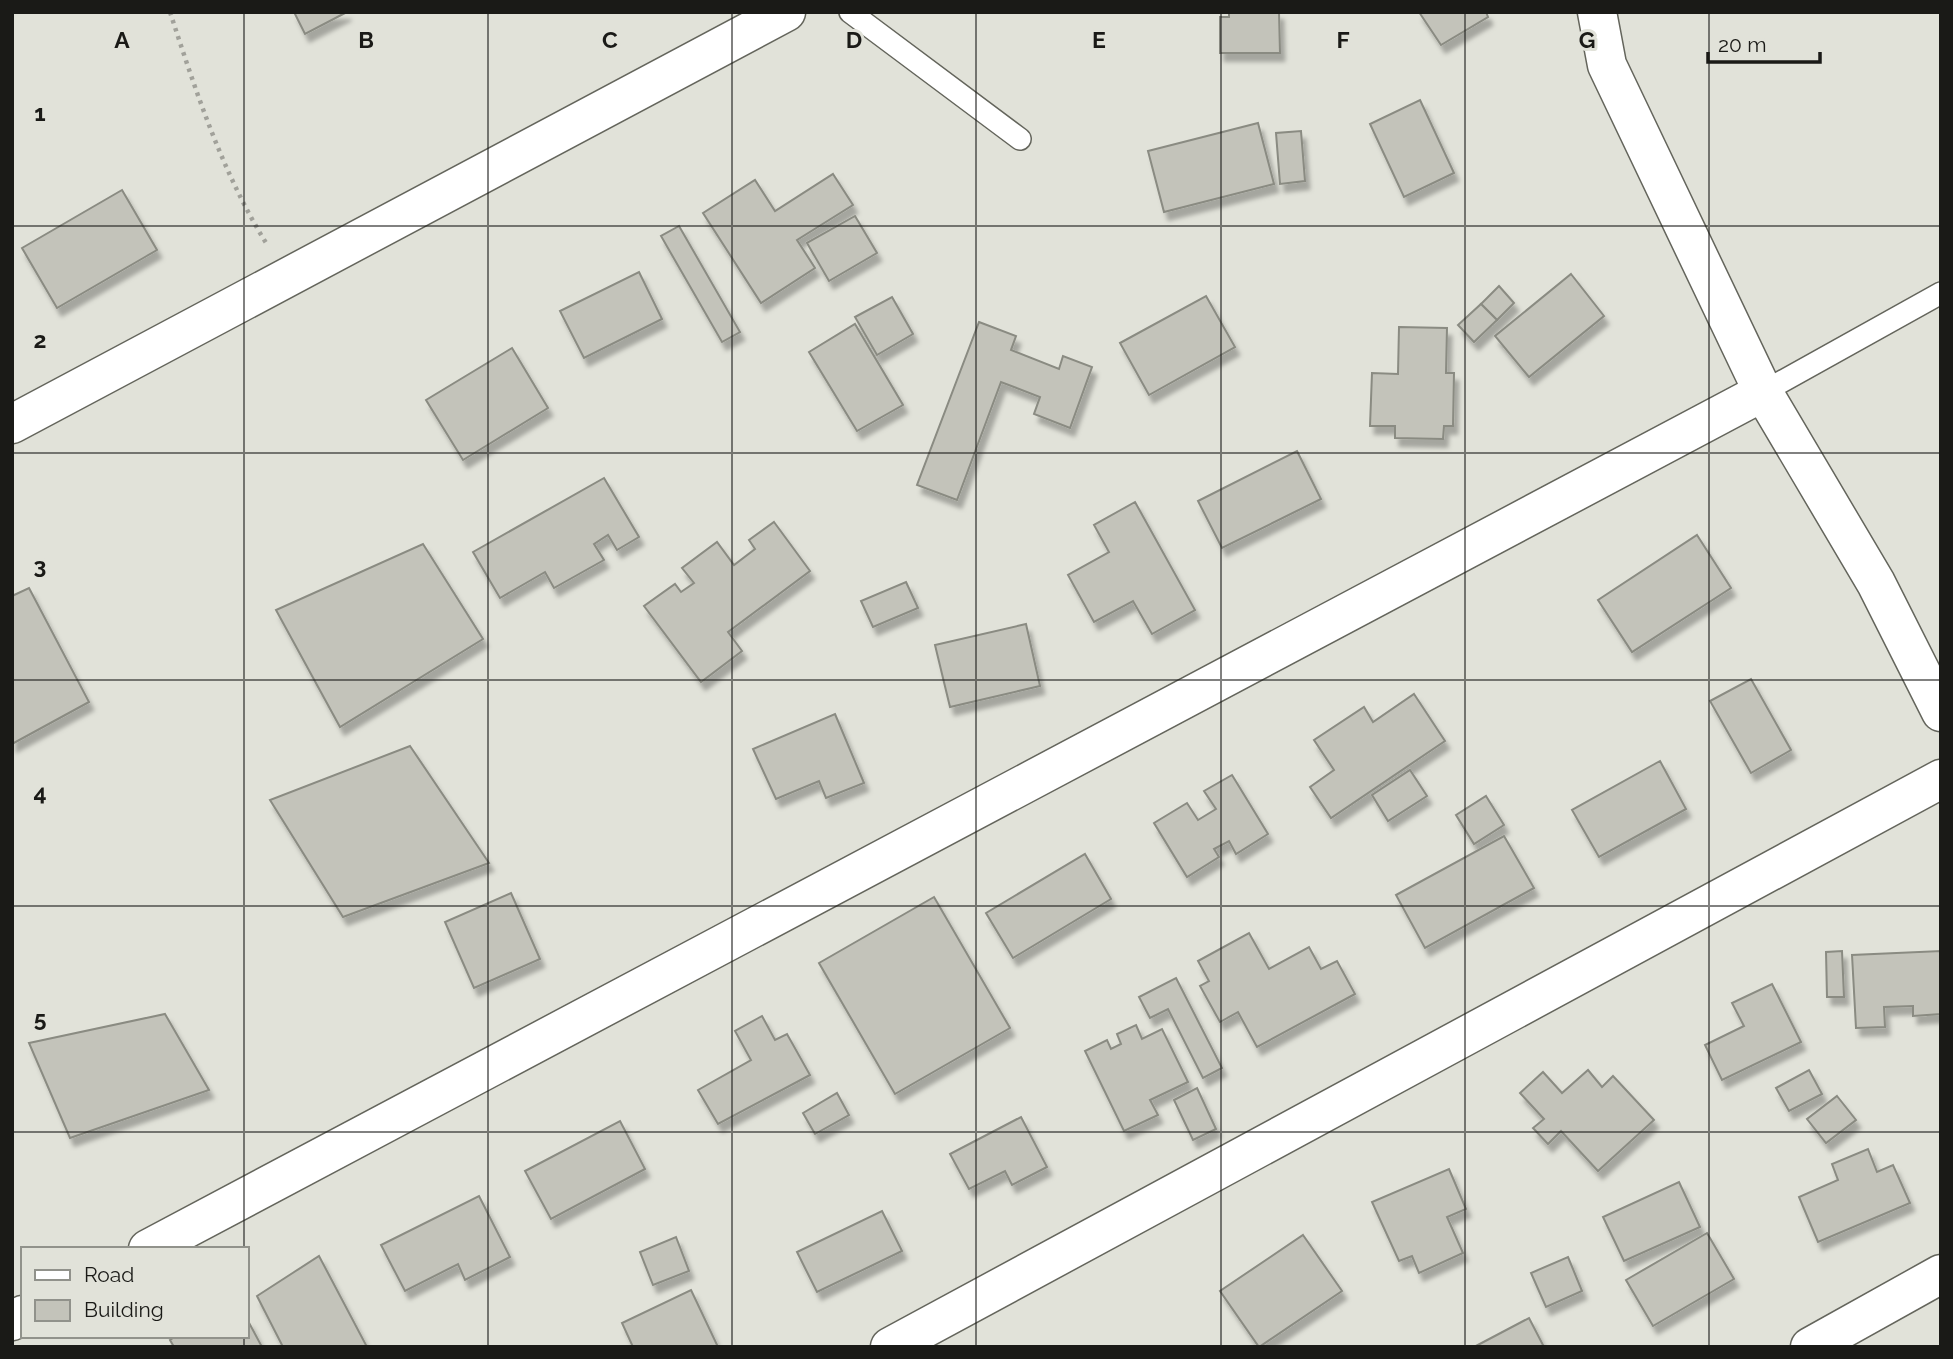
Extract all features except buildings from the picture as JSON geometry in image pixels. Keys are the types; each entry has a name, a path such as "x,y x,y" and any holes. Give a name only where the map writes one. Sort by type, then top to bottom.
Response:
{"street":[{"path":"12,424 786,12"},
{"path":"1597,12 1607,65 1763,392 1876,583 1941,712"},
{"path":"152,1247 1763,392"},
{"path":"890,1347 1941,779"},
{"path":"1810,1347 1941,1274"}],"lane":[{"path":"850,12 1020,139"},
{"path":"1763,392 1941,293"}],"path":[{"path":"170,12 189,72 242,205 287,277"}]}
